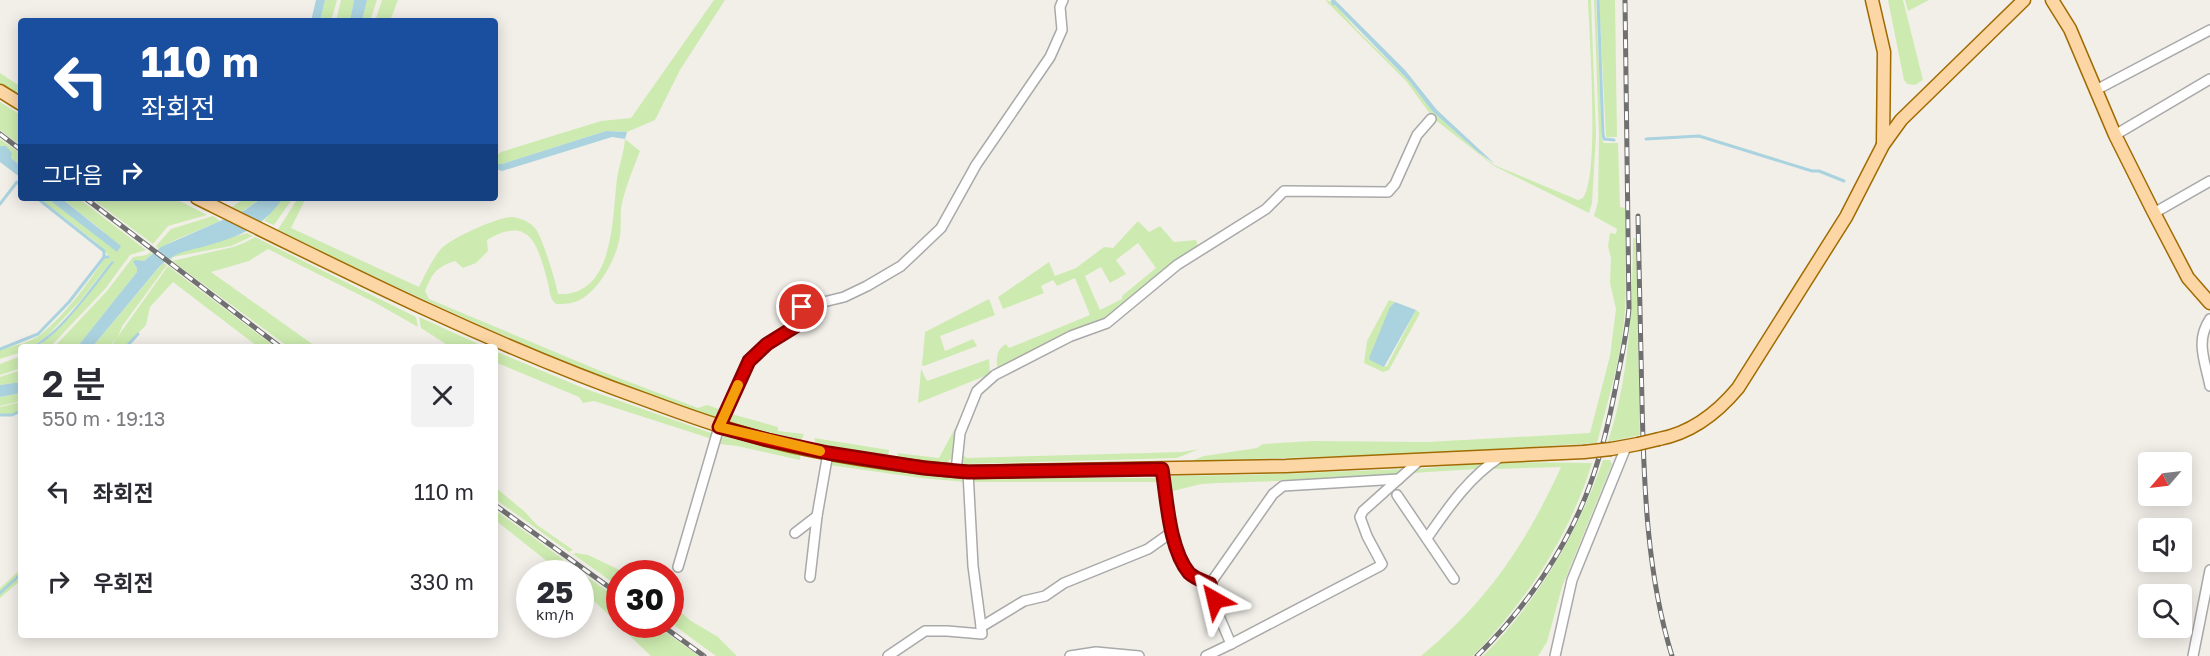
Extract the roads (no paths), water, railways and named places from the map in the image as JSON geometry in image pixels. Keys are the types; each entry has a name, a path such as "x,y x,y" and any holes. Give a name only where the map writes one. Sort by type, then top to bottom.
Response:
{"main road":[{"path":"1872,0 1884,52 1883,145"},
{"path":"203,201 380,290 598,383 719,427 828,453 962,472 1162,469 1584,452 1632,446 1681,432 1723,405 1738,388 1846,217 1883,145 1901,120 2024,0"},
{"path":"2052,0 2070,29 2115,135 2154,213 2188,278 2210,303"},
{"path":"0,91 18,102"}],"street":[{"path":"680,560 719,427 749,361 767,344 796,326 802,307 844,297 867,286 901,266 941,228 976,165 1050,57 1062,30 1060,7 1063,0"},
{"path":"2096,90 2210,30"},
{"path":"2115,135 2210,79"},
{"path":"888,656 925,632 948,631 982,634 962,472 960,433 977,391 995,375 1071,336 1107,323 1177,265 1266,209 1284,191 1388,192 1395,184 1417,135 1431,119"},
{"path":"2154,213 2210,181"},
{"path":"2210,319 2204,327 2200,342 2210,386"},
{"path":"1555,656 1572,580 1632,446"},
{"path":"810,577 817,516 828,453"},
{"path":"1426,538 1476,474 1502,456"},
{"path":"1206,656 1380,566 1382,564 1360,517 1362,511 1420,460"},
{"path":"1162,469 1172,532 1182,560 1190,574 1210,584 1219,616 1231,644"},
{"path":"1210,584 1273,494 1283,486 1398,479"},
{"path":"1397,495 1454,579"},
{"path":"795,533 817,516"},
{"path":"981,627 1024,601 1045,596 1064,583 1148,549 1172,532"},
{"path":"2193,656 2210,570"},
{"path":"1070,656 1096,652 1139,656"}],"water":[{"path":"316,0 325,0 321,18 312,18"},
{"path":"354,0 367,0 363,18 351,18"},
{"path":"1331,0 1335,0 1405,70 1437,110 1495,164 1432,111 1410,82 1335,5 1332,5"},
{"path":"606,131 627,132 625,139 612,137 502,171 498,170 498,164"},
{"path":"0,146 6,146 12,153 11,158 18,164 18,176 0,162"},
{"path":"51,201 65,201 121,246 117,252"},
{"path":"258,201 281,201 267,217 250,230 182,253 166,261 95,344 80,344 137,272 133,262 135,260 144,261 161,247 245,210"},
{"path":"112,261 114,262 63,324 51,336 36,344 66,319"},
{"path":"1395,302 1416,310 1384,367 1369,358 1390,307"},
{"path":"18,382 18,394 0,397 0,385"}],"waterway":[{"path":"1598,0 1603,134 1604,139 1614,140"},
{"path":"1646,139 1699,136 1812,171 1819,171 1844,181"},
{"path":"0,204 18,183"},
{"path":"41,201 104,251 104,257 108,257"},
{"path":"0,349 38,334 69,302 104,257"},
{"path":"129,344 138,334"},
{"path":"0,415 18,412"},
{"path":"0,593 18,577"}],"railway":[{"path":"1477,656 1529,597 1558,553 1582,506 1599,458 1608,422 1624,346 1629,308 1625,0"},
{"path":"0,134 18,148"},
{"path":"89,201 276,344"},
{"path":"1638,216 1643,435 1648,531 1657,594 1672,656"},
{"path":"498,507 606,585"},
{"path":"679,638 704,656"}]}
